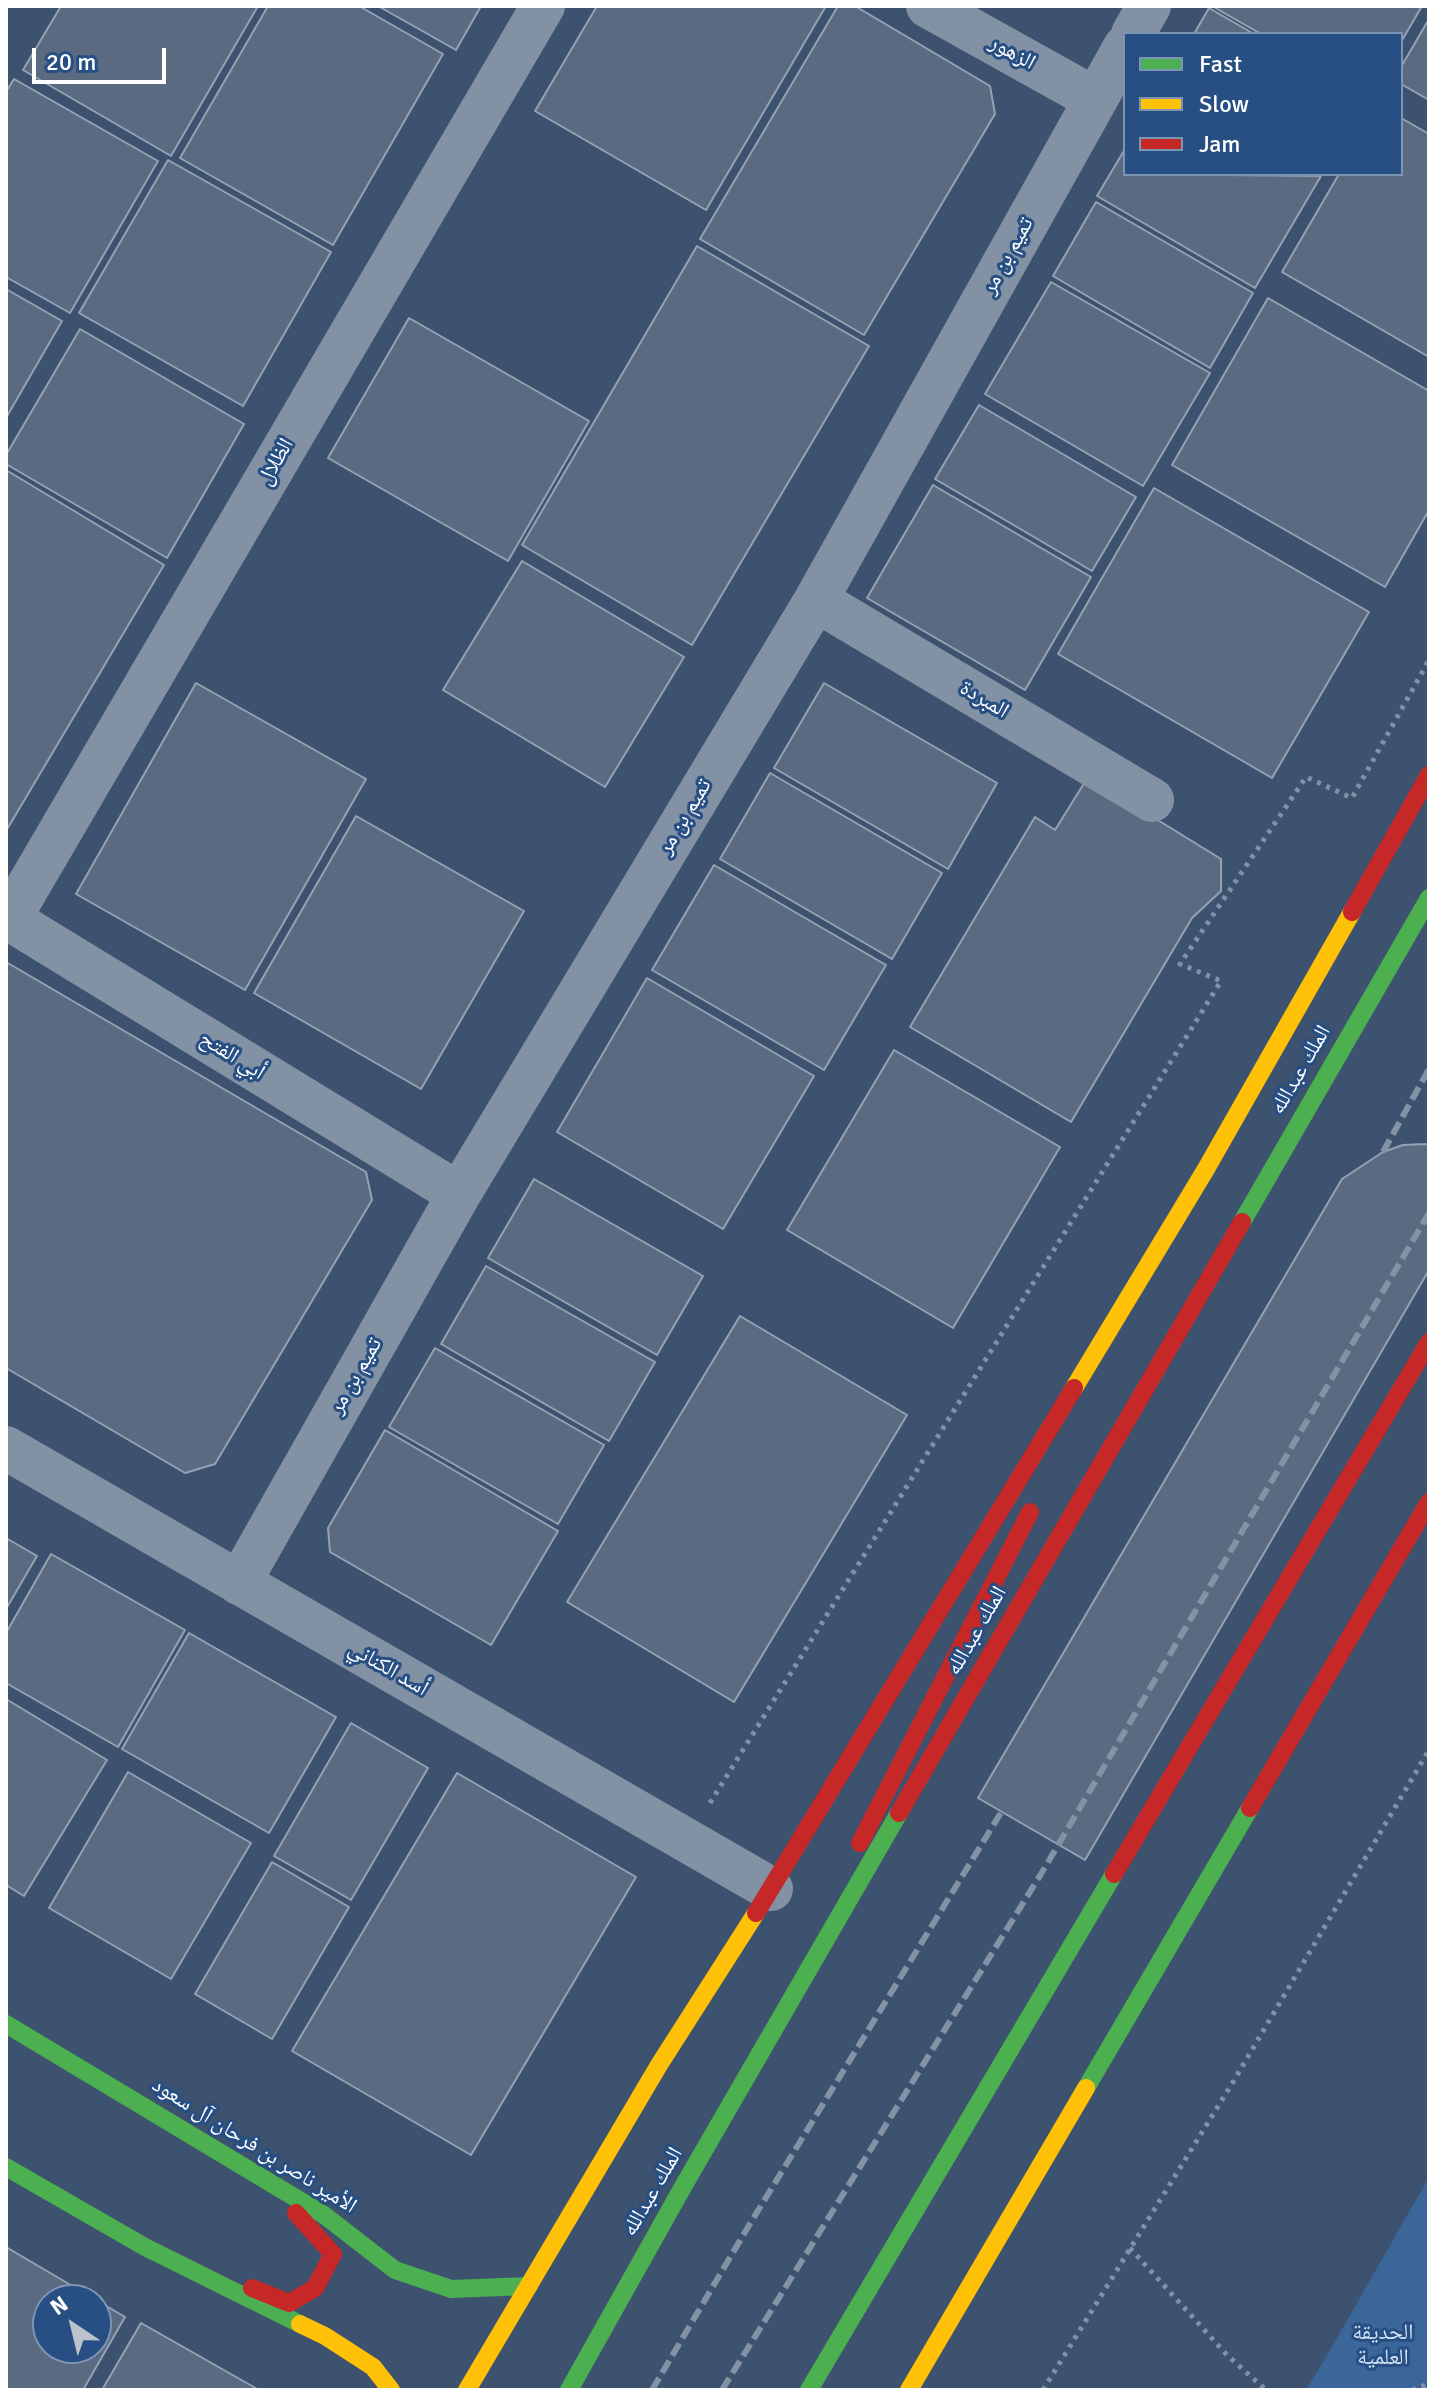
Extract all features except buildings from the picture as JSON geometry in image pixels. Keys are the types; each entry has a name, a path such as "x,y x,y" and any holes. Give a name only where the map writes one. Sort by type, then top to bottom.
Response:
{"main road":[{"path":"467,2390 659,2065 771,1889 1206,1169 1429,775"},
{"name":"الملك عبدالله","path":"569,2390 684,2185 1429,898"},
{"path":"1083,1409 1206,1169"},
{"path":"809,2390 1429,1342"},
{"path":"684,2185 1040,1493"},
{"path":"909,2390 1429,1502"},
{"name":"الأمير ناصر بن فرحان آل سعود","path":"6,2024 251,2168 324,2215 395,2270 451,2289 529,2286"},
{"path":"6,2167 145,2247 325,2336 373,2367 391,2390"},
{"path":"145,2247 289,2303 315,2288 333,2254 287,2202 251,2168"}],"street":[{"name":"الظلال","path":"8,918 543,6"},
{"name":"الزهور","path":"928,6 1095,99"},
{"path":"1134,32 1149,6"},
{"name":"تميم بن مر","path":"239,1583 459,1194 816,600 1123,50"},
{"name":"المبردة","path":"816,600 1152,800"},
{"name":"أبي الفتح","path":"8,918 459,1194"},
{"name":"أسد الكناني","path":"6,1448 771,1889"}],"path":[{"path":"686,1841 1221,981 1180,964 1306,777 1352,798 1429,660"},
{"path":"1043,2390 1241,2068 1429,1750"},
{"path":"1130,2248 1227,2355 1266,2390"},
{"path":"1412,2390 1429,2384"}],"green space":[{"name":"الحديقة العلمية","path":"1429,2177 1429,2390 1306,2390 1326,2357"}],"railway":[{"path":"1383,1152 1429,1069"},
{"path":"722,2390 1041,1874 1429,1213"},
{"path":"652,2390 1002,1811"}],"traffic: fast":[{"path":"1242,1222 1429,898"},
{"path":"1086,2088 1250,1808"},
{"path":"569,2390 899,1813"},
{"path":"809,2390 1114,1874"},
{"path":"6,2024 324,2215 395,2270 451,2289 529,2286"},
{"path":"6,2167 145,2247 300,2324"}],"traffic: slow":[{"path":"1074,1388 1206,1169 1352,912"},
{"path":"467,2390 659,2065 756,1913"},
{"path":"909,2390 1086,2088"},
{"path":"300,2324 373,2367 391,2390"}],"traffic: jam":[{"path":"1352,912 1429,775"},
{"path":"899,1813 1242,1222"},
{"path":"1114,1874 1429,1342"},
{"path":"756,1913 1074,1388"},
{"path":"1250,1808 1429,1502"},
{"path":"860,1843 1030,1512"},
{"path":"252,2288 289,2303 315,2288 333,2254 296,2213"}]}
